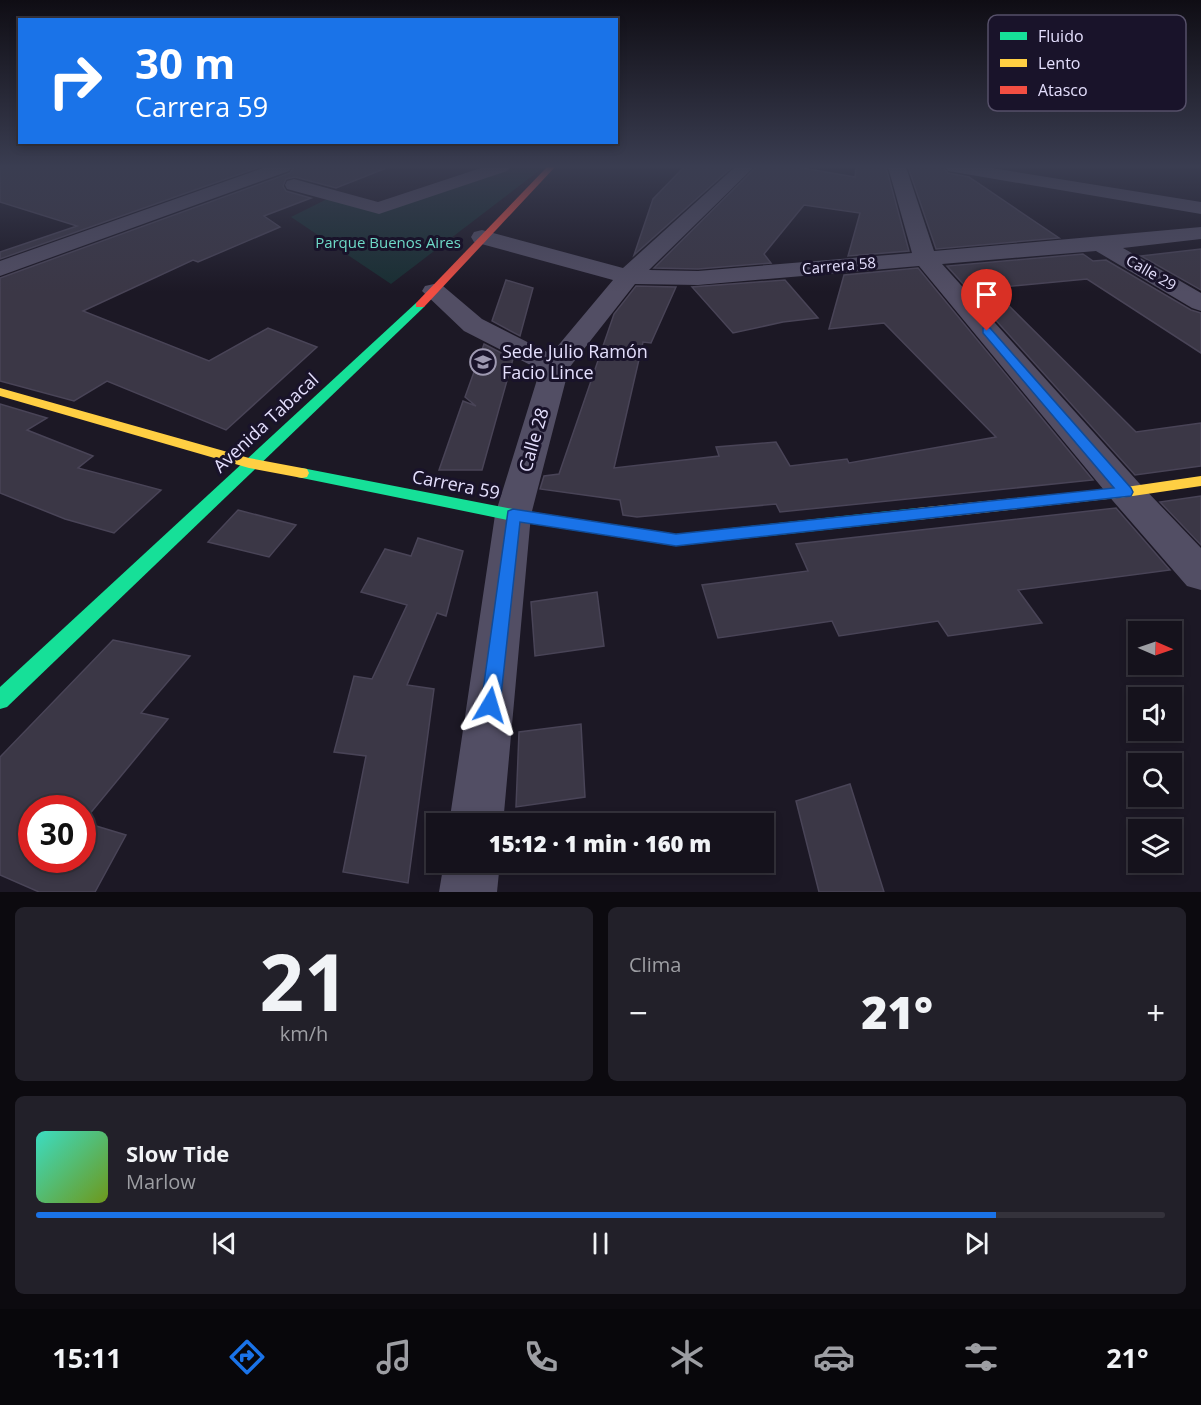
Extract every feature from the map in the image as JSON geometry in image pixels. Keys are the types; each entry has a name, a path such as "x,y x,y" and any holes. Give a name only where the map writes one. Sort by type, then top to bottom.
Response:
{"street":[{"path":"0,269 170,209"},
{"name":"Avenida Tabacal","path":"0,700 434,291 510,209"},
{"name":"Calle 28","path":"477,813 513,515 555,367 628,277 701,209"},
{"path":"910,209 925,259 1126,492 1201,574"},
{"name":"Carrera 58","path":"482,237 628,277 698,278 1100,244 1201,233"},
{"name":"Calle 29","path":"1100,244 1201,303"},
{"path":"434,291 473,325 555,367"},
{"name":"Carrera 59","path":"0,392 249,463 513,515 676,540 1126,492 1201,481"},
{"path":"468,892 471,873"}],"green space":[{"name":"Parque Buenos Aires","path":"308,209 366,209 380,212 390,209 490,209 391,284 291,217"}],"building":[{"path":"21,209 142,209 0,259 0,252 77,226"},
{"path":"192,209 283,209 264,216 280,227 198,262 193,260 83,311 209,361 268,328 317,347 226,430 107,381 74,401 0,381 0,278"},
{"path":"650,209 686,209 634,255"},
{"path":"714,209 801,209 764,254 771,263 698,269 654,268"},
{"path":"829,209 897,209 909,251 848,256 860,213"},
{"path":"922,209 1016,209 1059,238 936,249"},
{"path":"1201,249 1201,290 1141,256"},
{"path":"1083,254 1093,261 1106,260 1191,310 1201,313 1201,353 1087,279 991,288 1136,432 1201,423 1201,466 1135,475 947,266"},
{"path":"918,268 1093,480 780,512 776,504 637,517 623,515 620,500 540,489 544,476 559,474 614,314 636,286 676,287 651,343 643,342 614,468 719,456 716,447 776,442 790,466 847,459 849,463 996,437 884,323 829,329 844,275"},
{"path":"506,280 533,288 520,336 492,321"},
{"path":"785,280 818,318 783,322 733,333 692,287"},
{"path":"484,344 513,359 482,470 439,470 463,401 476,406 465,397"},
{"path":"0,404 47,418 27,430 93,456 78,468 161,490 114,533 65,519 0,493"},
{"path":"1201,496 1201,545 1160,502"},
{"path":"1116,508 1170,570 1018,590 1042,623 948,636 938,621 839,636 832,621 718,638 702,585 808,571 796,544"},
{"path":"238,510 296,525 269,557 208,542"},
{"path":"418,538 463,551 446,616 437,613 407,685 434,689 408,883 343,872 366,756 334,752 354,676 372,679 407,605 361,592 385,549 411,556"},
{"path":"597,592 604,646 535,656 531,602"},
{"path":"113,640 190,656 141,713 168,719 96,806 96,795 18,795 18,873 96,873 96,826 126,835 95,892 39,892 0,875 0,757"},
{"path":"581,724 585,797 516,807 519,732"},
{"path":"850,784 884,892 819,892 796,801"}],"traffic: fast":[{"path":"0,700 420,305"},
{"path":"302,473 513,515 676,540 917,514"}],"traffic: slow":[{"path":"0,392 249,463 302,473"},
{"path":"917,514 1126,492 1201,481"}],"traffic: jam":[{"path":"420,305 511,209"}],"place":[{"name":"Sede Julio Ramón Facio Lince","path":"483,362"}],"route":[{"path":"490,705 513,515 676,540 1126,492 987,331"}]}
